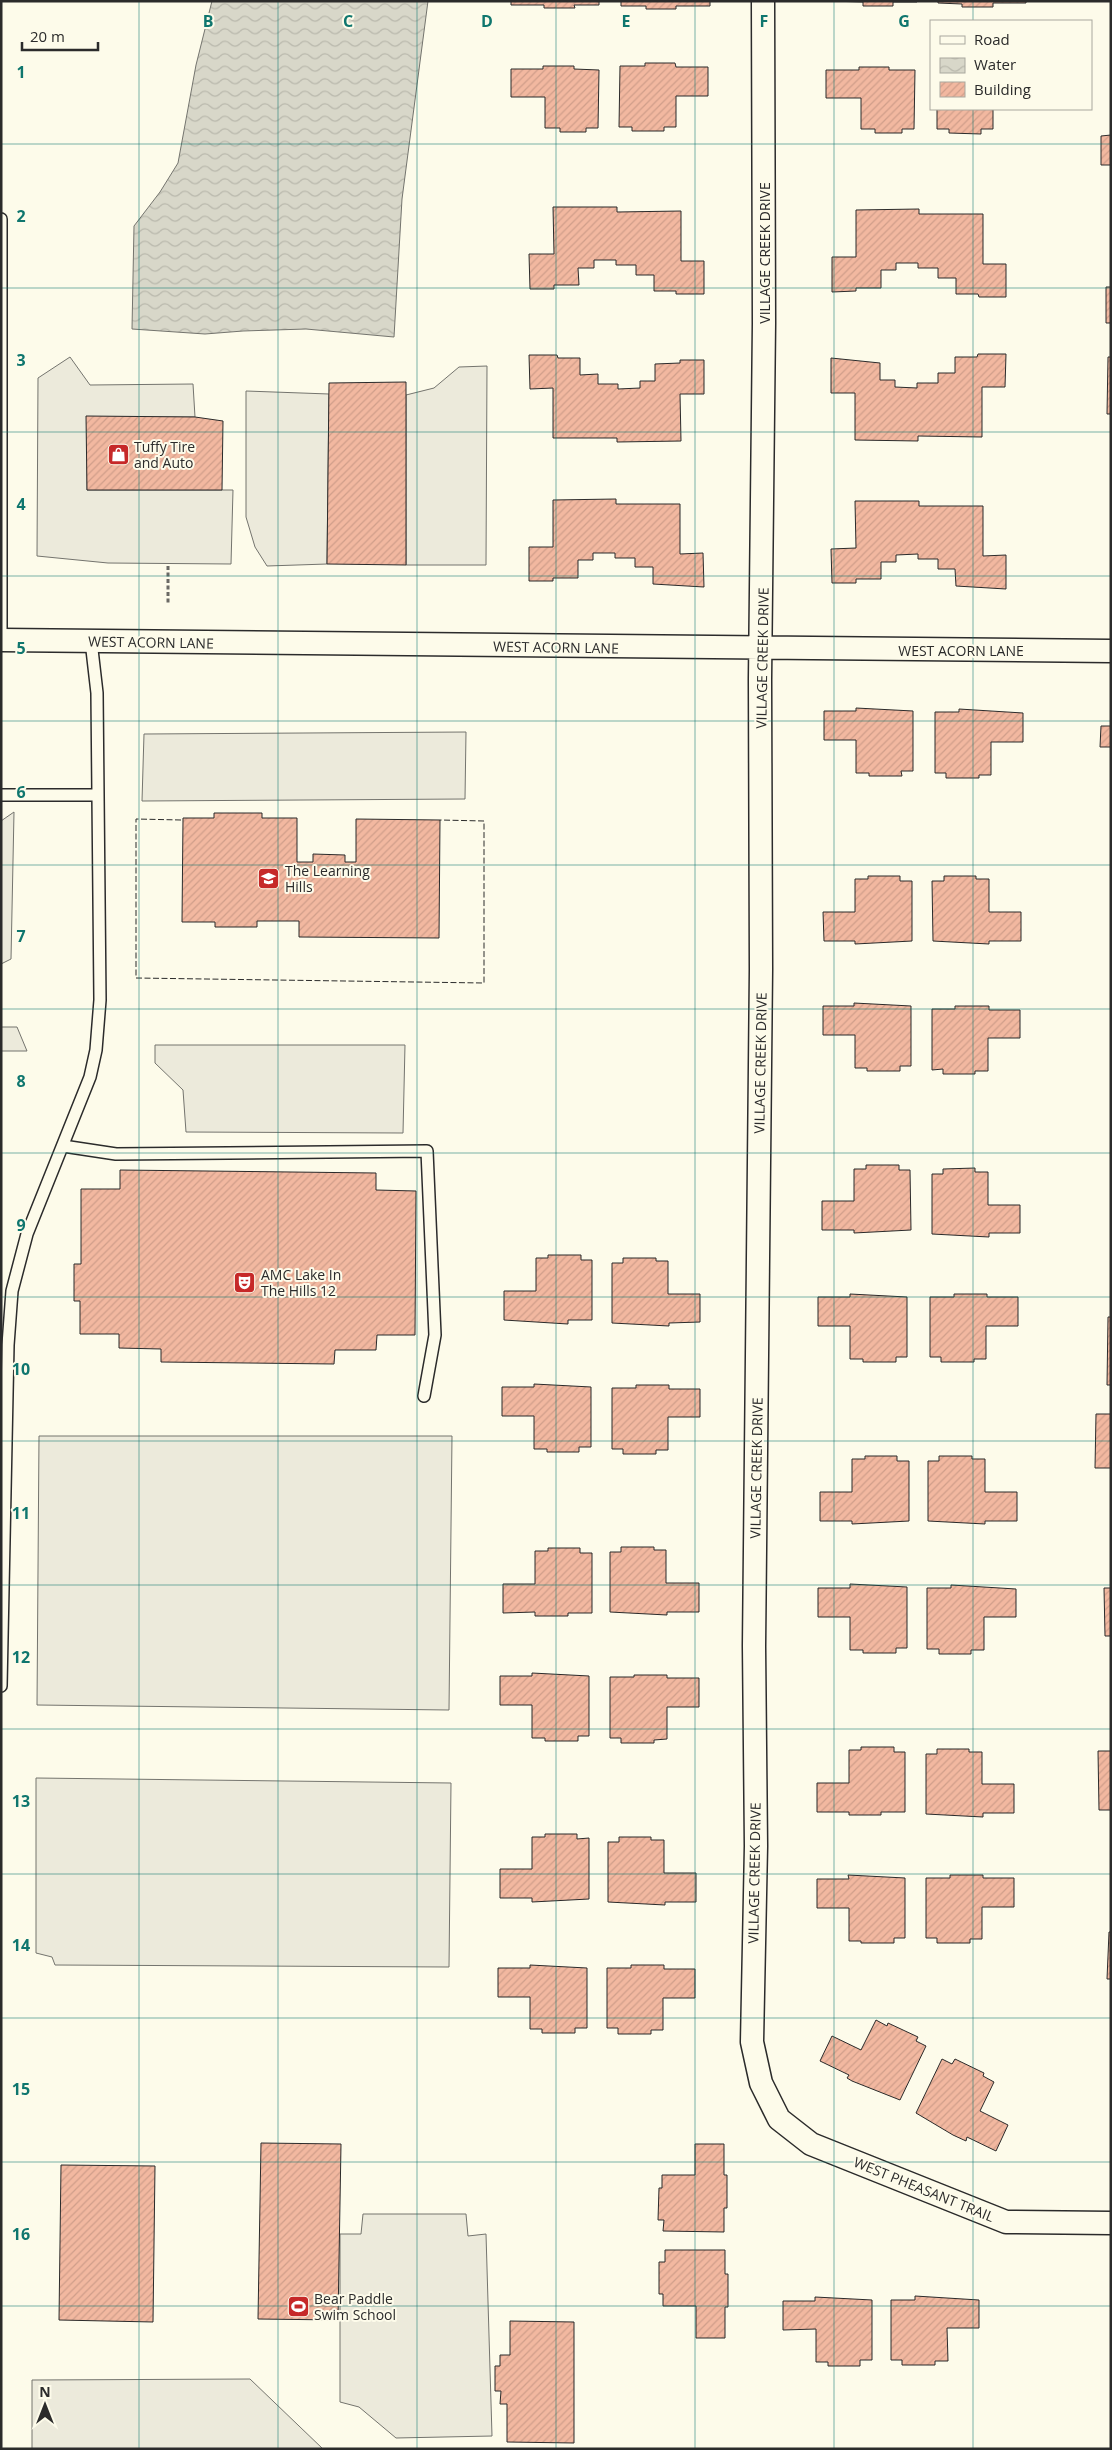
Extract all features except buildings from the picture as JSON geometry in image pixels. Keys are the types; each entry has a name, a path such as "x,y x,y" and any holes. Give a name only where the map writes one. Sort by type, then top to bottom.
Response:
{"street":[{"name":"VILLAGE CREEK DRIVE","path":"762,1 764,352 761,649 761,988 754,1646 756,1846 752,2042 761,2083 779,2119"},
{"name":"WEST ACORN LANE","path":"1,640 1111,651"},
{"name":"WEST PHEASANT TRAIL","path":"779,2119 811,2144 1006,2222 1111,2223"}],"lane":[{"path":"1,219 1,640"},
{"path":"1,1686 8,1345 12,1291 27,1234 42,1192 63,1146 90,1077 96,1050 100,1000 96,795 97,693 91,640"},
{"path":"1,795 96,795"},
{"path":"63,1146 116,1154 427,1151 435,1335 424,1396"}],"path":[{"path":"168,566 168,605"}],"shaded area":[{"path":"70,357 90,385 193,384 195,417 87,417 87,490 233,490 231,564 108,563 37,556 38,378"},
{"path":"487,366 486,565 406,565 406,395 434,388 459,367"},
{"path":"246,391 329,394 327,564 267,566 255,547 246,517"},
{"path":"466,732 465,799 142,801 144,734"},
{"path":"14,812 11,959 1,964 1,821"},
{"path":"1,1027 17,1027 27,1051 1,1051"},
{"path":"155,1045 405,1045 403,1133 186,1132 183,1090 155,1063"},
{"path":"39,1436 452,1436 449,1710 37,1705"},
{"path":"36,1778 451,1783 449,1967 55,1965 52,1957 36,1953"},
{"path":"363,2214 466,2214 468,2236 486,2234 492,2436 396,2438 359,2407 340,2402 340,2234 361,2234"},
{"path":"250,2379 323,2449 32,2449 32,2380"}],"water":[{"path":"212,1 428,1 402,199 394,337 306,329 205,334 132,329 134,226 160,192 178,163 196,65"}],"fence":[{"path":"181,820 136,819 136,978 484,983 484,821 440,820"}],"place":[{"name":"Tuffy Tire and Auto","path":"118,454"},
{"name":"The Learning Hills","path":"269,878"},
{"name":"AMC Lake In The Hills 12","path":"245,1282"},
{"name":"Bear Paddle Swim School","path":"298,2306"}]}
